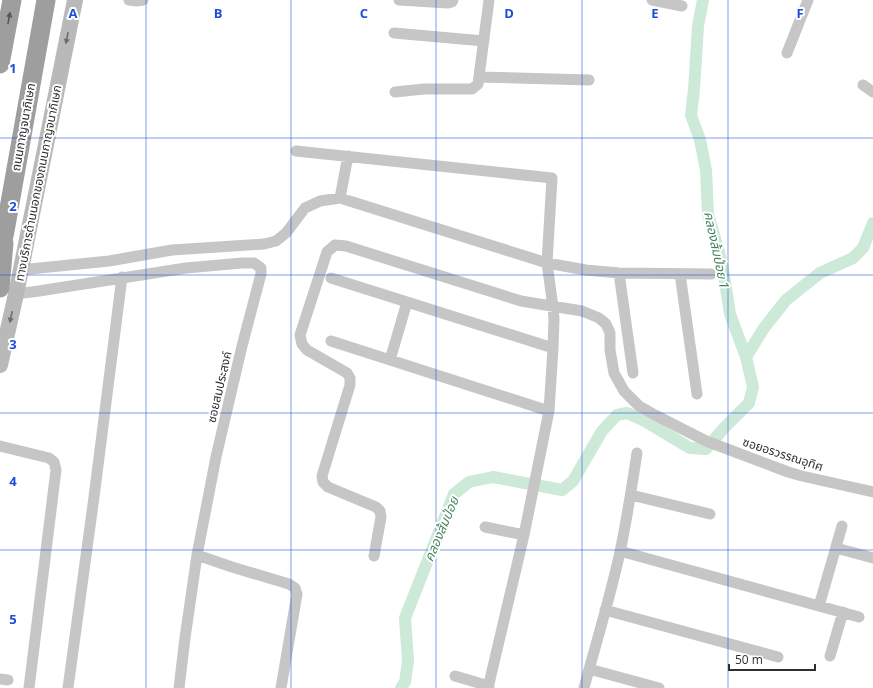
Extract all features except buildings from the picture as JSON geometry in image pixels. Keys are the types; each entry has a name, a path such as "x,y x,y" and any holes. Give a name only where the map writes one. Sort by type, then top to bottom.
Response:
{"highway":[{"path":"0,64 12,0"},
{"name":"ถนนกาญจนาภิเษก","path":"0,254 46,0"},
{"path":"5,231 8,291"}],"main road":[{"name":"ทางบริการด้านนอกของถนนกาญจนาภิเษก","path":"0,365 8,291 20,270 75,0"}],"street":[{"path":"129,0 143,0"},
{"path":"399,0 448,3 452,2 453,0"},
{"path":"395,92 424,89 472,89 478,84 489,0"},
{"path":"652,0 682,6"},
{"path":"787,53 808,0"},
{"path":"394,33 484,41"},
{"path":"480,77 589,80"},
{"path":"863,86 873,92"},
{"path":"296,150 552,178 546,263 553,307 553,348 549,411 531,504 488,687 455,676"},
{"path":"340,198 348,156"},
{"path":"20,270 109,261 172,250 264,244 276,241 286,233 305,208 320,201 340,198 546,263 586,270 619,273 711,274"},
{"path":"374,556 381,518 380,511 376,507 328,487 323,482 322,476 350,385 350,378 347,373 307,350 302,344 300,335 327,252 335,246 346,246 514,298 553,307"},
{"name":"ซอยสมประสงค์","path":"8,291 186,268 242,263 254,263 261,268 261,274 242,346 216,457 197,555"},
{"path":"619,273 632,373"},
{"path":"680,274 697,394"},
{"path":"68,688 122,277"},
{"path":"331,278 553,348"},
{"path":"390,360 407,302"},
{"name":"ซอยอรวรรณอุทิศ","path":"553,307 582,312 599,318 606,324 610,334 610,350 614,373 624,391 639,406 706,441 802,476 873,492"},
{"path":"331,341 549,411"},
{"path":"0,446 49,458 54,462 56,470 29,688"},
{"path":"584,688 620,551 631,495 637,453"},
{"path":"631,495 710,514"},
{"path":"485,526 524,535"},
{"path":"819,606 842,526"},
{"path":"836,548 873,558"},
{"path":"620,551 859,617"},
{"path":"179,688 197,555 289,584 295,588 297,594 281,688"},
{"path":"605,610 778,658"},
{"path":"830,656 843,612"},
{"path":"589,668 659,688"}],"waterway":[{"name":"คลองส้มป่อย","path":"401,688 405,682 408,661 405,618 454,494 469,482 493,477 562,490 573,481 602,431 617,415 627,413 643,420 690,448 706,449 749,403 753,387 746,357 730,314 722,263 708,214 706,170 700,140 691,115 698,26 703,0"},
{"path":"746,357 764,328 786,300 820,273 853,258 863,248 873,223"}],"water label":[{"name":"คลองส้มป่อย 1","path":"717,250"}]}
